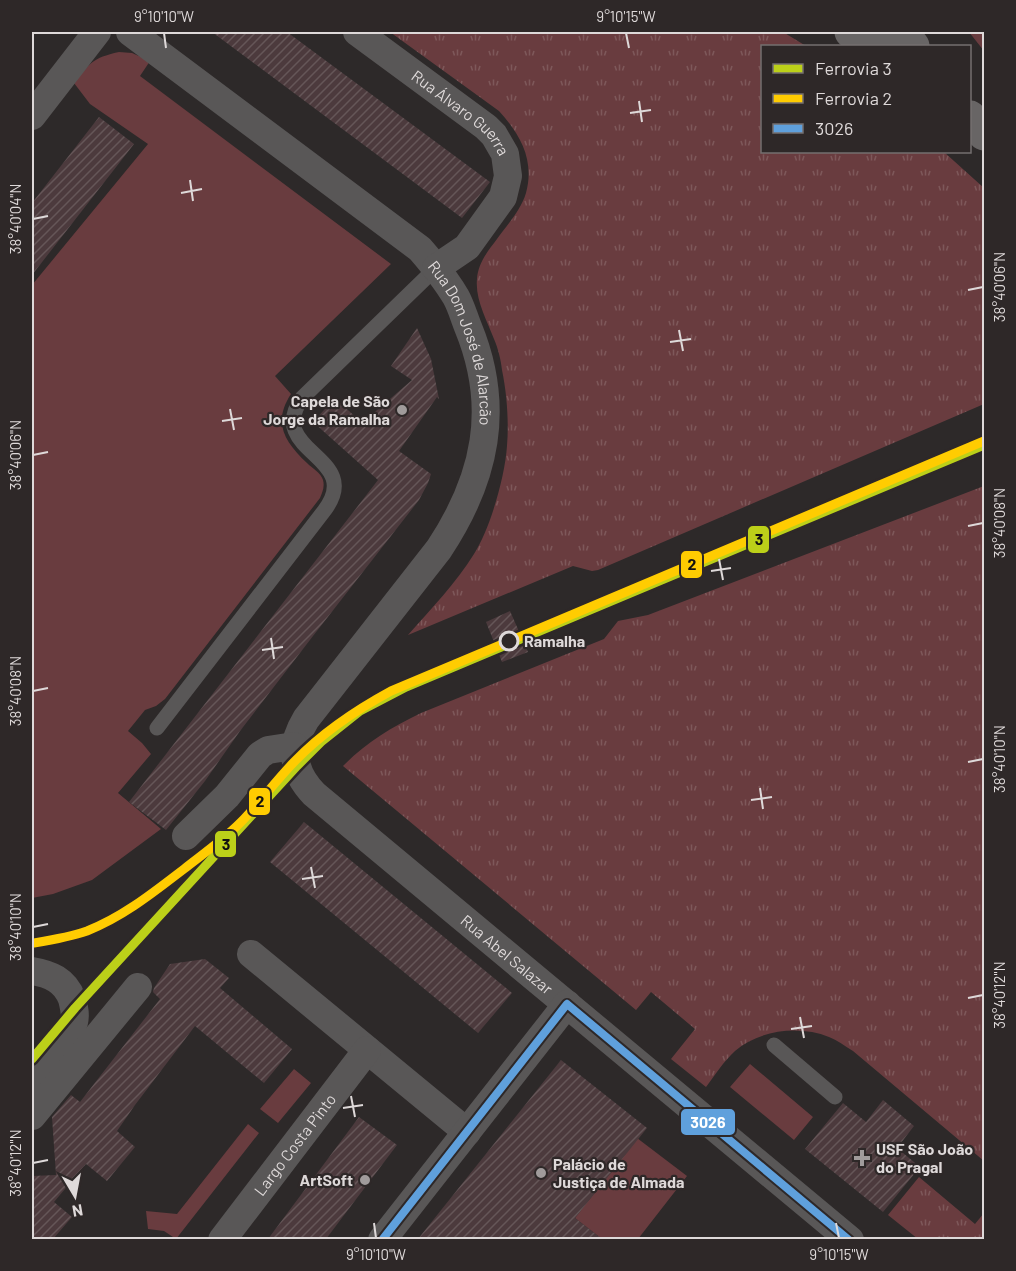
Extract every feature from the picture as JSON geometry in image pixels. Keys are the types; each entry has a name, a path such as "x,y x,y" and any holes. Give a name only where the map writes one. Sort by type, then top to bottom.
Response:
{"highway":[{"path":"851,32 872,45"},
{"path":"901,32 912,45"},
{"path":"971,119 984,134"}],"street":[{"path":"32,116 98,32"},
{"name":"Rua Dom José de Alarcão","path":"130,32 420,249 456,296 473,339 483,374 486,392 485,429 476,475 455,525 439,549 306,719 300,728 294,746"},
{"name":"Rua Álvaro Guerra","path":"357,32 486,128 494,135 505,154 508,176 503,197 497,207 467,247 436,268"},
{"path":"186,836 227,796 260,755 268,750 294,746"},
{"name":"Rua Abel Salazar","path":"294,746 300,776 314,794 850,1239"},
{"path":"251,954 467,1132"},
{"path":"32,970 58,979 69,993 75,1008 74,1025 68,1035 32,1079"},
{"path":"32,1116 138,987"},
{"path":"382,1239 567,1004"},
{"name":"Largo Costa Pinto","path":"222,1239 367,1050"}],"lane":[{"path":"157,728 333,498 335,484 333,474 297,435 293,418 296,406 436,268"},
{"path":"774,1045 835,1097"}],"green space":[{"path":"390,32 783,32 804,45 761,45 761,153 945,153 984,188 984,404 598,570 592,571 573,566 408,635 451,586 474,554 491,517 506,459 508,427 504,379 499,354 480,302 477,279 484,258 524,199 529,170 519,138 499,111"},
{"path":"969,32 984,32 984,51"},
{"path":"119,52 132,53 150,61 140,76 391,264 275,376 291,394 282,414 284,432 287,440 322,477 324,483 320,498 165,699 145,710 128,731 151,754 118,793 161,829 92,880 53,894 32,898 32,285 148,144 90,104 74,83 92,62"},
{"path":"984,486 984,1161 853,1051 832,1038 817,1033 792,1031 767,1034 756,1038 735,1051 706,1087 671,1059 695,1029 651,992 636,1010 343,766 389,730 421,713 604,639 618,621 648,615"},
{"path":"750,1064 813,1117 794,1140 730,1087"},
{"path":"294,1069 311,1083 278,1123 260,1109"},
{"path":"248,1124 259,1133 176,1239 164,1231 148,1229 146,1211 177,1214"},
{"path":"637,1138 687,1176 638,1239 602,1239 575,1218"},
{"path":"919,1177 975,1224 984,1213 984,1239 918,1239 888,1215"}],"building":[{"path":"212,32 287,32 490,182 462,218"},
{"path":"99,117 134,144 32,275 32,203"},
{"path":"417,328 431,359 439,399 437,397 399,451 431,474 428,483 419,500 166,830 129,802 378,480 313,422 335,398 362,423 412,380 391,366"},
{"path":"510,611 528,652 502,662 486,622"},
{"path":"304,822 512,993 478,1033 270,862"},
{"path":"205,959 229,978 220,988 292,1049 264,1083 195,1026 117,1131 135,1147 107,1181 86,1164 54,1202 72,1217 53,1239 32,1239 32,1176 56,1175 52,1117 71,1095 80,1102 160,999 153,992 154,988 170,964"},
{"name":"Palácio de Justiça de Almada","path":"561,1060 647,1128 575,1218 602,1239 418,1239"},
{"path":"883,1100 914,1126 897,1148 920,1167 883,1212 805,1149 843,1103 866,1122"},
{"path":"359,1117 397,1145 326,1239 268,1239"}],"rail line":[{"name":"2","path":"34,943 87,931 113,919 150,895 233,829 288,768 317,740 353,714 391,691 984,441"},
{"name":"3","path":"32,1059 75,1008 297,766 321,742 360,711 406,687 984,445"}],"transit line":[{"name":"3026","path":"567,1004 849,1240"},
{"name":"3026","path":"382,1240 567,1004"}],"place":[{"name":"Capela de São Jorge da Ramalha","path":"402,410"},
{"name":"Ramalha","path":"509,641"},
{"name":"USF São João do Pragal","path":"862,1158"},
{"name":"Palácio de Justiça de Almada","path":"541,1173"},
{"name":"ArtSoft","path":"365,1180"}]}
